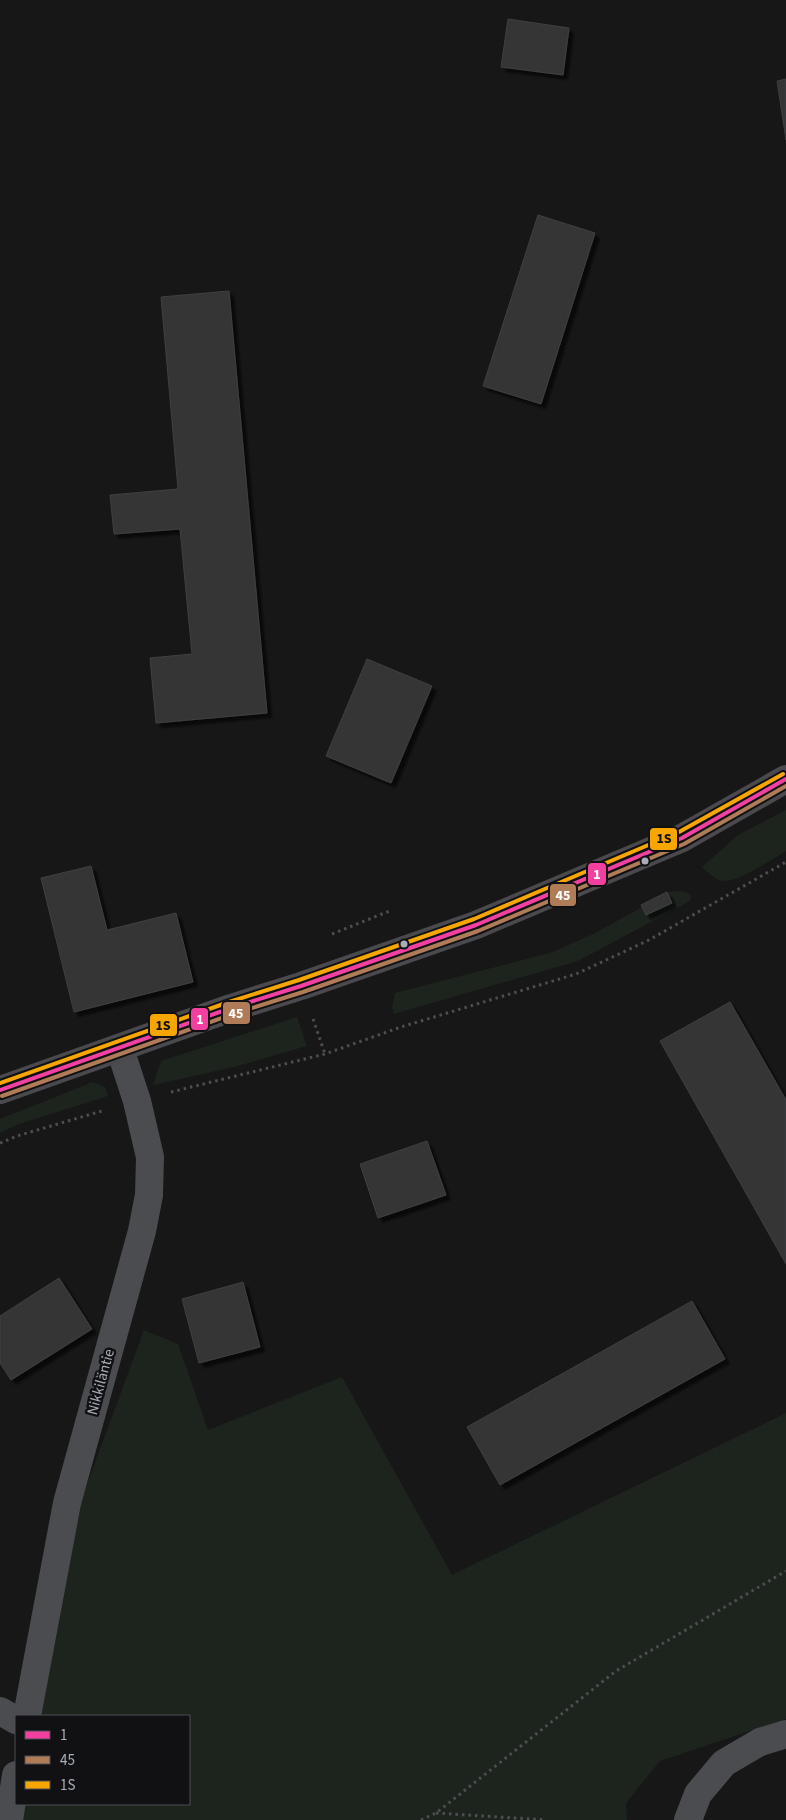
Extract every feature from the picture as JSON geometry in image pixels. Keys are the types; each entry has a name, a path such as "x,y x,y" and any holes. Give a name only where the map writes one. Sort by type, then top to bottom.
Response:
{"main road":[{"path":"0,1090 120,1049 231,1008 301,986 476,925 682,838 786,779"}],"street":[{"name":"Nikkiläntie","path":"27,1715 68,1503 142,1231 149,1195 150,1157 137,1101 120,1049"},
{"path":"0,1711 15,1719"},
{"path":"688,1820 698,1794 724,1763 760,1742 786,1734"},
{"path":"8,1820 15,1781"}],"path":[{"path":"0,1143 17,1136 137,1101 325,1054 401,1027 576,974 649,940 786,862"},
{"path":"421,1820 436,1813 616,1671 786,1571"},
{"path":"436,1813 546,1820"}],"shaded area":[{"path":"786,810 786,851 756,869 731,880 719,880 702,867 738,835"},
{"path":"667,892 686,892 691,896 690,901 578,961 394,1014 392,1007 395,993 553,952 595,933 642,907 647,915 672,903"},
{"path":"297,1017 307,1046 234,1067 153,1085 161,1061"},
{"path":"93,1082 105,1087 108,1096 19,1124 0,1133 0,1119"},
{"path":"144,1330 178,1344 208,1430 342,1377 452,1575 786,1413 786,1719 660,1761 626,1803 627,1820 19,1820 22,1805 190,1805 190,1715 38,1715 79,1506"}],"building":[{"path":"508,19 569,28 563,75 501,67"},
{"path":"786,79 786,140 777,81"},
{"path":"538,215 595,233 541,404 483,386"},
{"path":"229,291 267,713 156,723 150,658 192,654 180,529 114,534 110,495 178,489 161,297"},
{"path":"367,659 432,686 391,783 326,756"},
{"path":"91,866 107,930 176,913 193,982 74,1012 41,878"},
{"path":"667,892 672,903 646,915 641,905"},
{"path":"730,1002 786,1100 786,1264 660,1041"},
{"path":"427,1141 446,1195 378,1218 360,1164"},
{"path":"59,1278 92,1329 11,1380 0,1363 0,1316"},
{"path":"243,1282 260,1347 199,1363 182,1299"},
{"path":"692,1301 725,1359 500,1485 467,1427"}],"transit line":[{"name":"1S","path":"0,1083 229,1002 299,980 474,919 679,832 783,774"},
{"name":"1","path":"0,1090 231,1008 301,986 476,925 682,838 786,779"},
{"name":"45","path":"2,1096 233,1014 303,992 478,931 684,844 786,786"}]}
